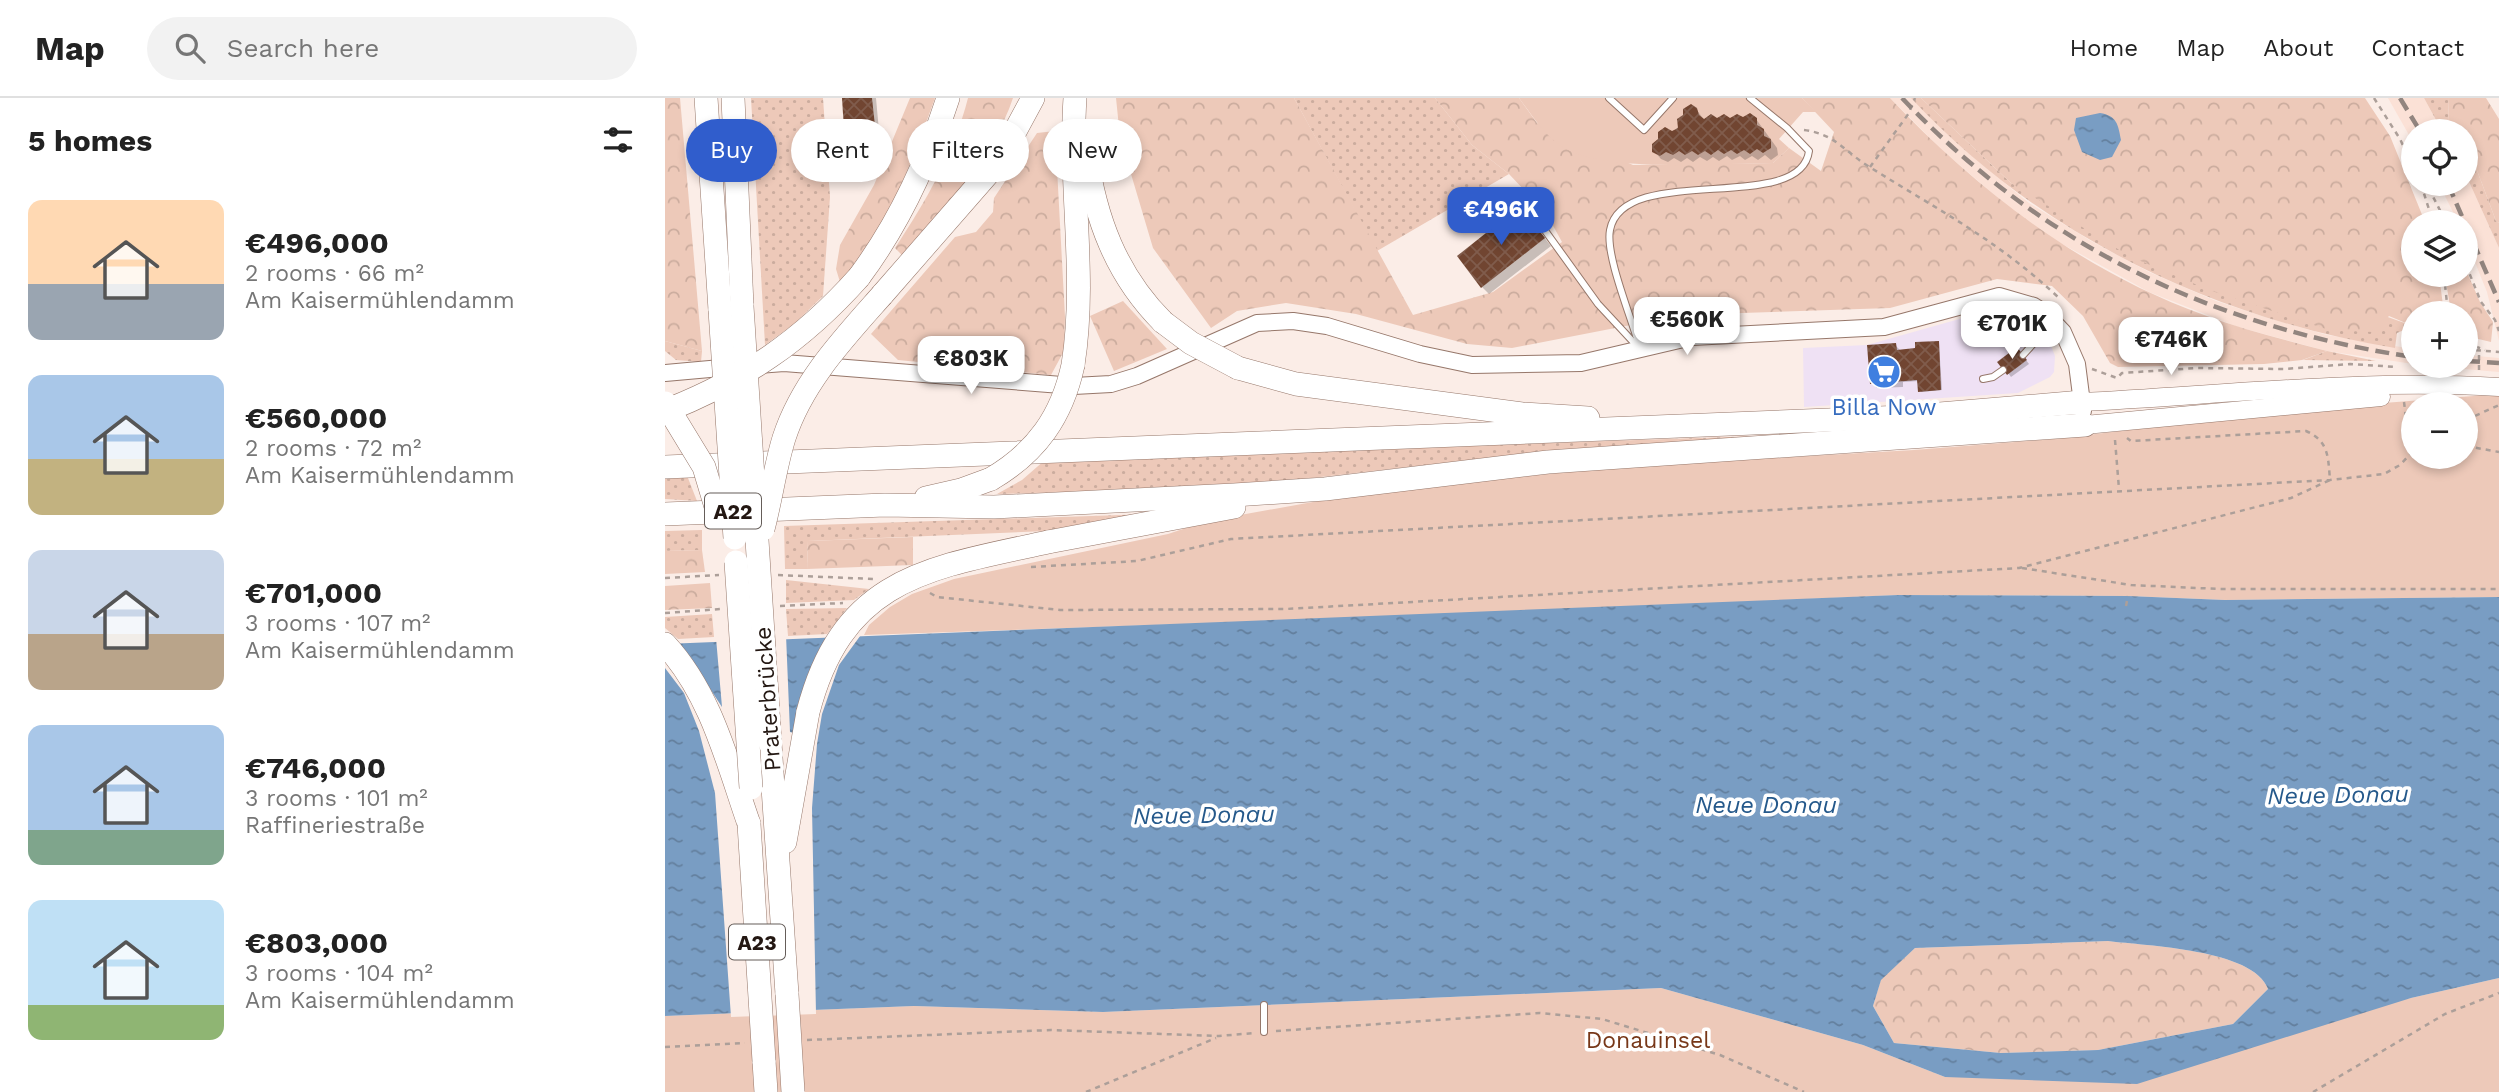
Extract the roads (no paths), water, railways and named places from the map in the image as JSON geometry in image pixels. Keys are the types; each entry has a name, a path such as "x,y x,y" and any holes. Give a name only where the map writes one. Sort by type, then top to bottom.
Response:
{"highway":[{"name":"A23","path":"706,98 731,308"},
{"name":"A23","path":"731,308 733,98"},
{"path":"665,411 753,371 808,329 859,277 901,215 923,166 948,98"},
{"path":"758,549 784,439 795,411 827,361 999,161 1034,98"},
{"path":"1075,98 1092,187 1108,242 1133,289 1163,322 1191,343 1238,368 1296,384 1429,402 1522,414 1678,427 1904,417 2083,413"},
{"path":"885,505 946,494 991,479 1020,460 1044,436 1061,406 1073,365 1080,294 1072,135 1075,98"},
{"name":"Praterbrücke","path":"731,308 758,549 793,1092"},
{"name":"Praterbrücke","path":"731,308 728,568 751,788 749,824 767,1092"},
{"path":"665,403 704,467 728,568"},
{"path":"885,505 994,507 1325,489 1548,462 2083,413"},
{"name":"A22","path":"665,467 1678,427"},
{"path":"779,876 816,682 825,660 847,625 874,599 910,578 974,558 1325,489"},
{"name":"A22","path":"665,514 885,505"},
{"path":"665,644 688,672 708,710 749,824"}],"main road":[{"path":"2083,413 2119,400 2261,390 2425,383 2499,387"},
{"path":"2083,413 2118,431 2404,403 2499,387"}],"street":[{"path":"665,373 784,363 1038,384 1111,384 1257,323 1293,321 1327,326 1420,354 1472,365 1581,363 1692,337 1884,327 1999,296 2021,300 2045,313 2063,332 2077,364 2083,413"}],"lane":[{"path":"1609,98 1644,130 1673,98"},
{"path":"1640,351 1611,253 1610,230 1620,211 1637,200 1670,193 1751,185 1792,174 1802,168 1808,151 1787,128 1750,98"},
{"path":"1487,211 1509,195 1523,200 1598,304 1640,351"},
{"path":"1970,325 1980,330 2027,330 2033,336 2034,343 2023,355"},
{"path":"1983,379 1993,377 2003,370"},
{"path":"1264,1005 1264,1032"}],"water":[{"path":"2100,113 2110,116 2116,122 2121,140 2112,157 2100,160 2082,152 2074,130 2076,118"},
{"name":"Neue Donau","path":"1898,595 2128,596 2225,600 2499,597 2499,978 2411,998 2137,1084 1945,1077 1863,1045 1661,988 1103,1012 914,1006 665,1016 665,644","holes":["2108,941 2172,948 2221,958 2242,965 2259,976 2268,989 2233,1024 2098,1050 2001,1053 1894,1043 1873,1006 1881,980 1915,948"]}],"railway":[{"path":"1902,98 1956,150 2013,197 2072,237 2135,272 2200,301 2268,325 2401,355"},
{"path":"2400,98 2413,119"},
{"path":"2453,196 2499,302"},
{"path":"2478,362 2499,363"}],"place":[{"name":"Billa Now","path":"1884,372"}],"park label":[{"name":"Donauinsel","path":"1648,1040"}]}
